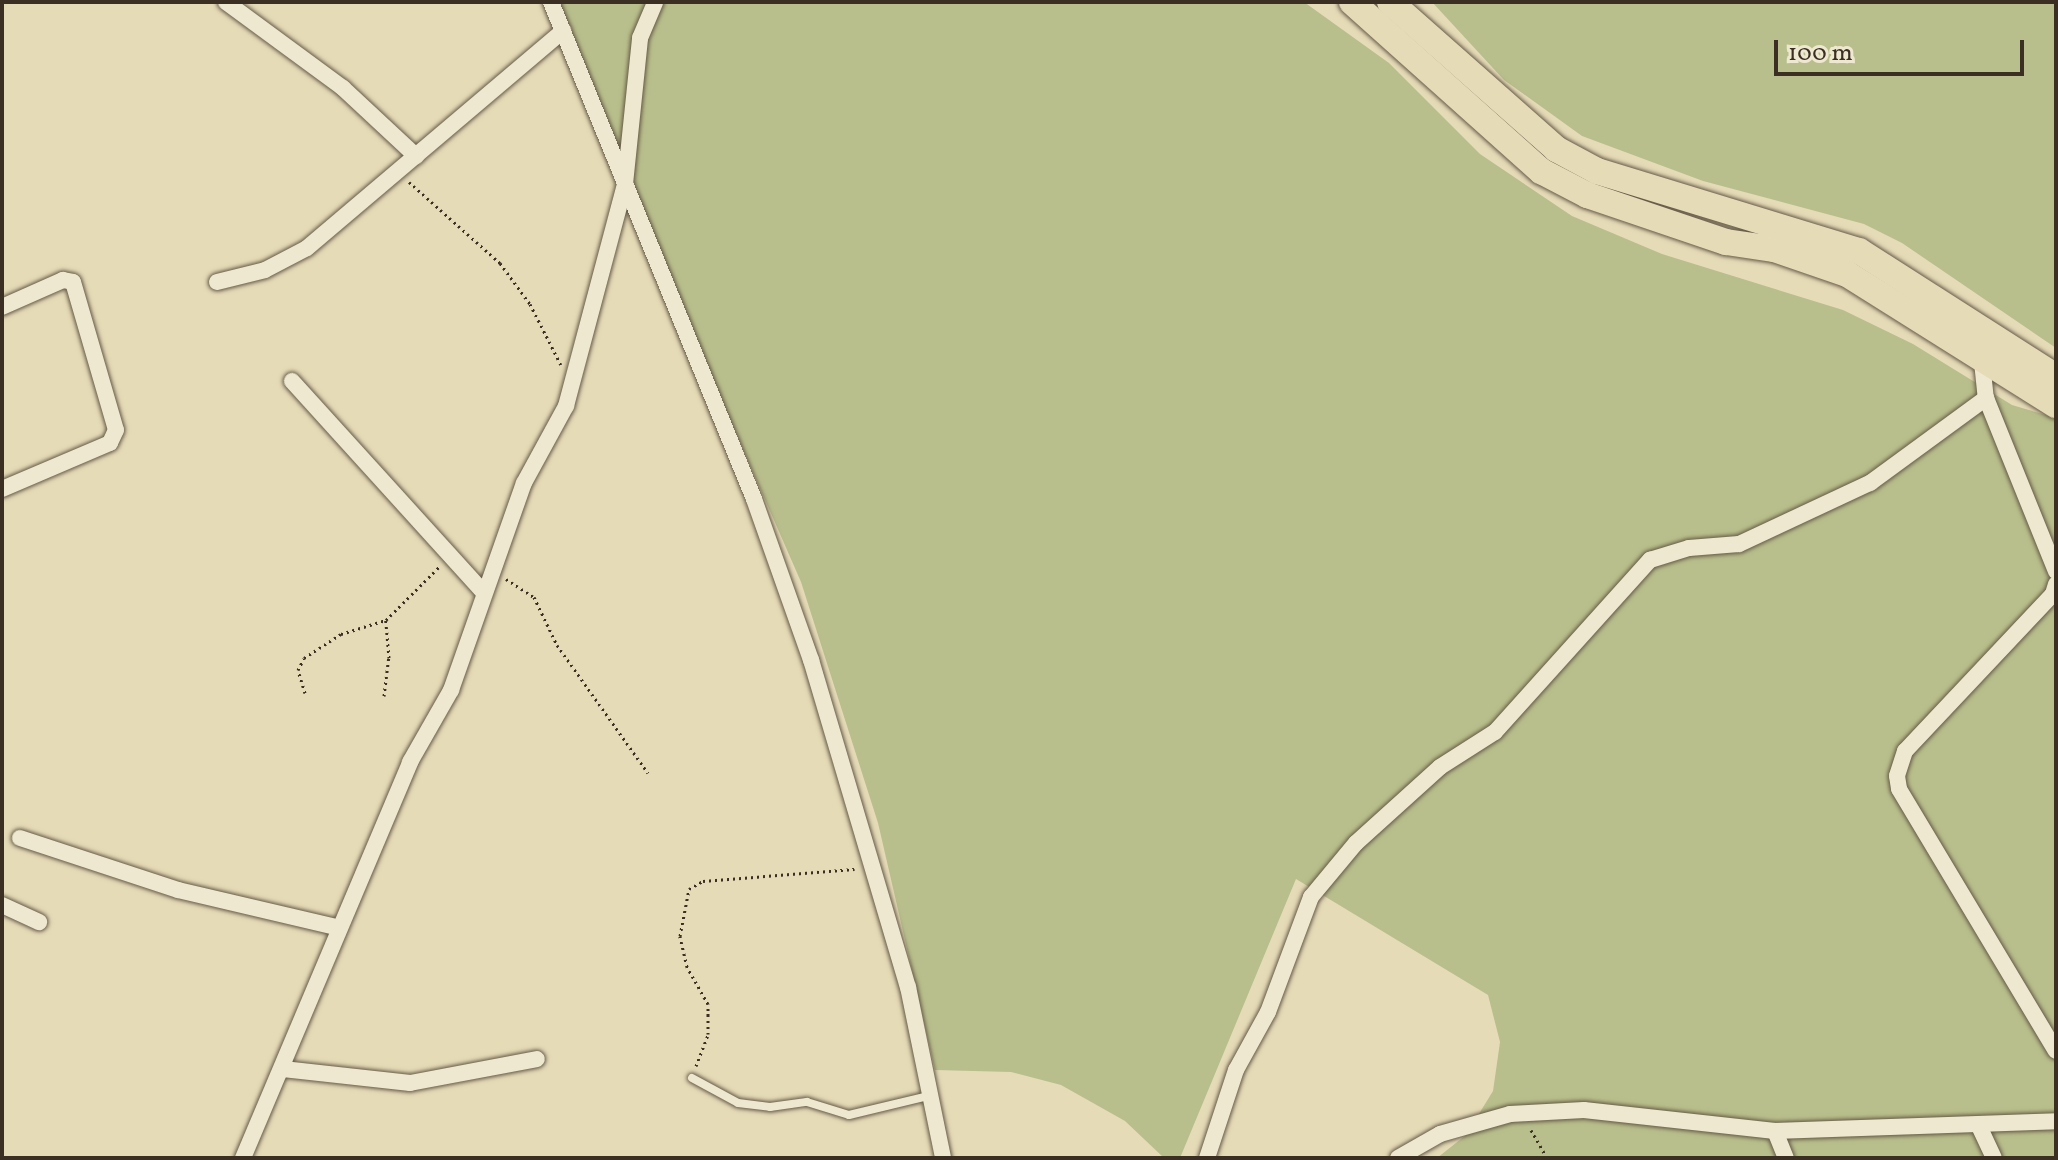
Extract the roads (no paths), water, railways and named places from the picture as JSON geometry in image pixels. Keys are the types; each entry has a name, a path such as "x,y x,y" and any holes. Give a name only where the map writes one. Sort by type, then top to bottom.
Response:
{"main road":[{"path":"1352,2 1541,171 1587,195 1726,242 1774,249 1847,274 1982,362 2056,405"},
{"path":"1390,2 1556,149 1597,171 1677,198 1859,251 2056,377"}],"street":[{"path":"226,2 343,88 416,156"},
{"path":"551,2 754,499 811,660 876,867 908,987 943,1158"},
{"path":"243,1158 410,762 451,690 524,483 570,391 625,184 640,38 655,2"},
{"path":"217,282 265,270 307,248 563,31"},
{"path":"2,307 63,280 73,282 116,430 110,443 2,489"},
{"path":"1982,362 1986,398 2056,571"},
{"path":"292,381 484,593"},
{"path":"1207,1158 1236,1070 1268,1012 1311,897 1356,843 1440,767 1495,732 1650,560 1689,548 1739,544 1870,483 1986,398"},
{"path":"2056,584 2053,594 1905,751 1897,776 1899,789 2056,1051"},
{"path":"20,838 178,890 340,928"},
{"path":"2,905 39,922"},
{"path":"283,1069 410,1083 537,1059"},
{"path":"1398,1158 1440,1134 1521,1113 1584,1110 1775,1131 2056,1121"},
{"path":"1979,1126 1994,1158"},
{"path":"1775,1131 1786,1158"}],"lane":[{"path":"692,1078 738,1103 770,1107 807,1102 849,1115 928,1096"}]}
